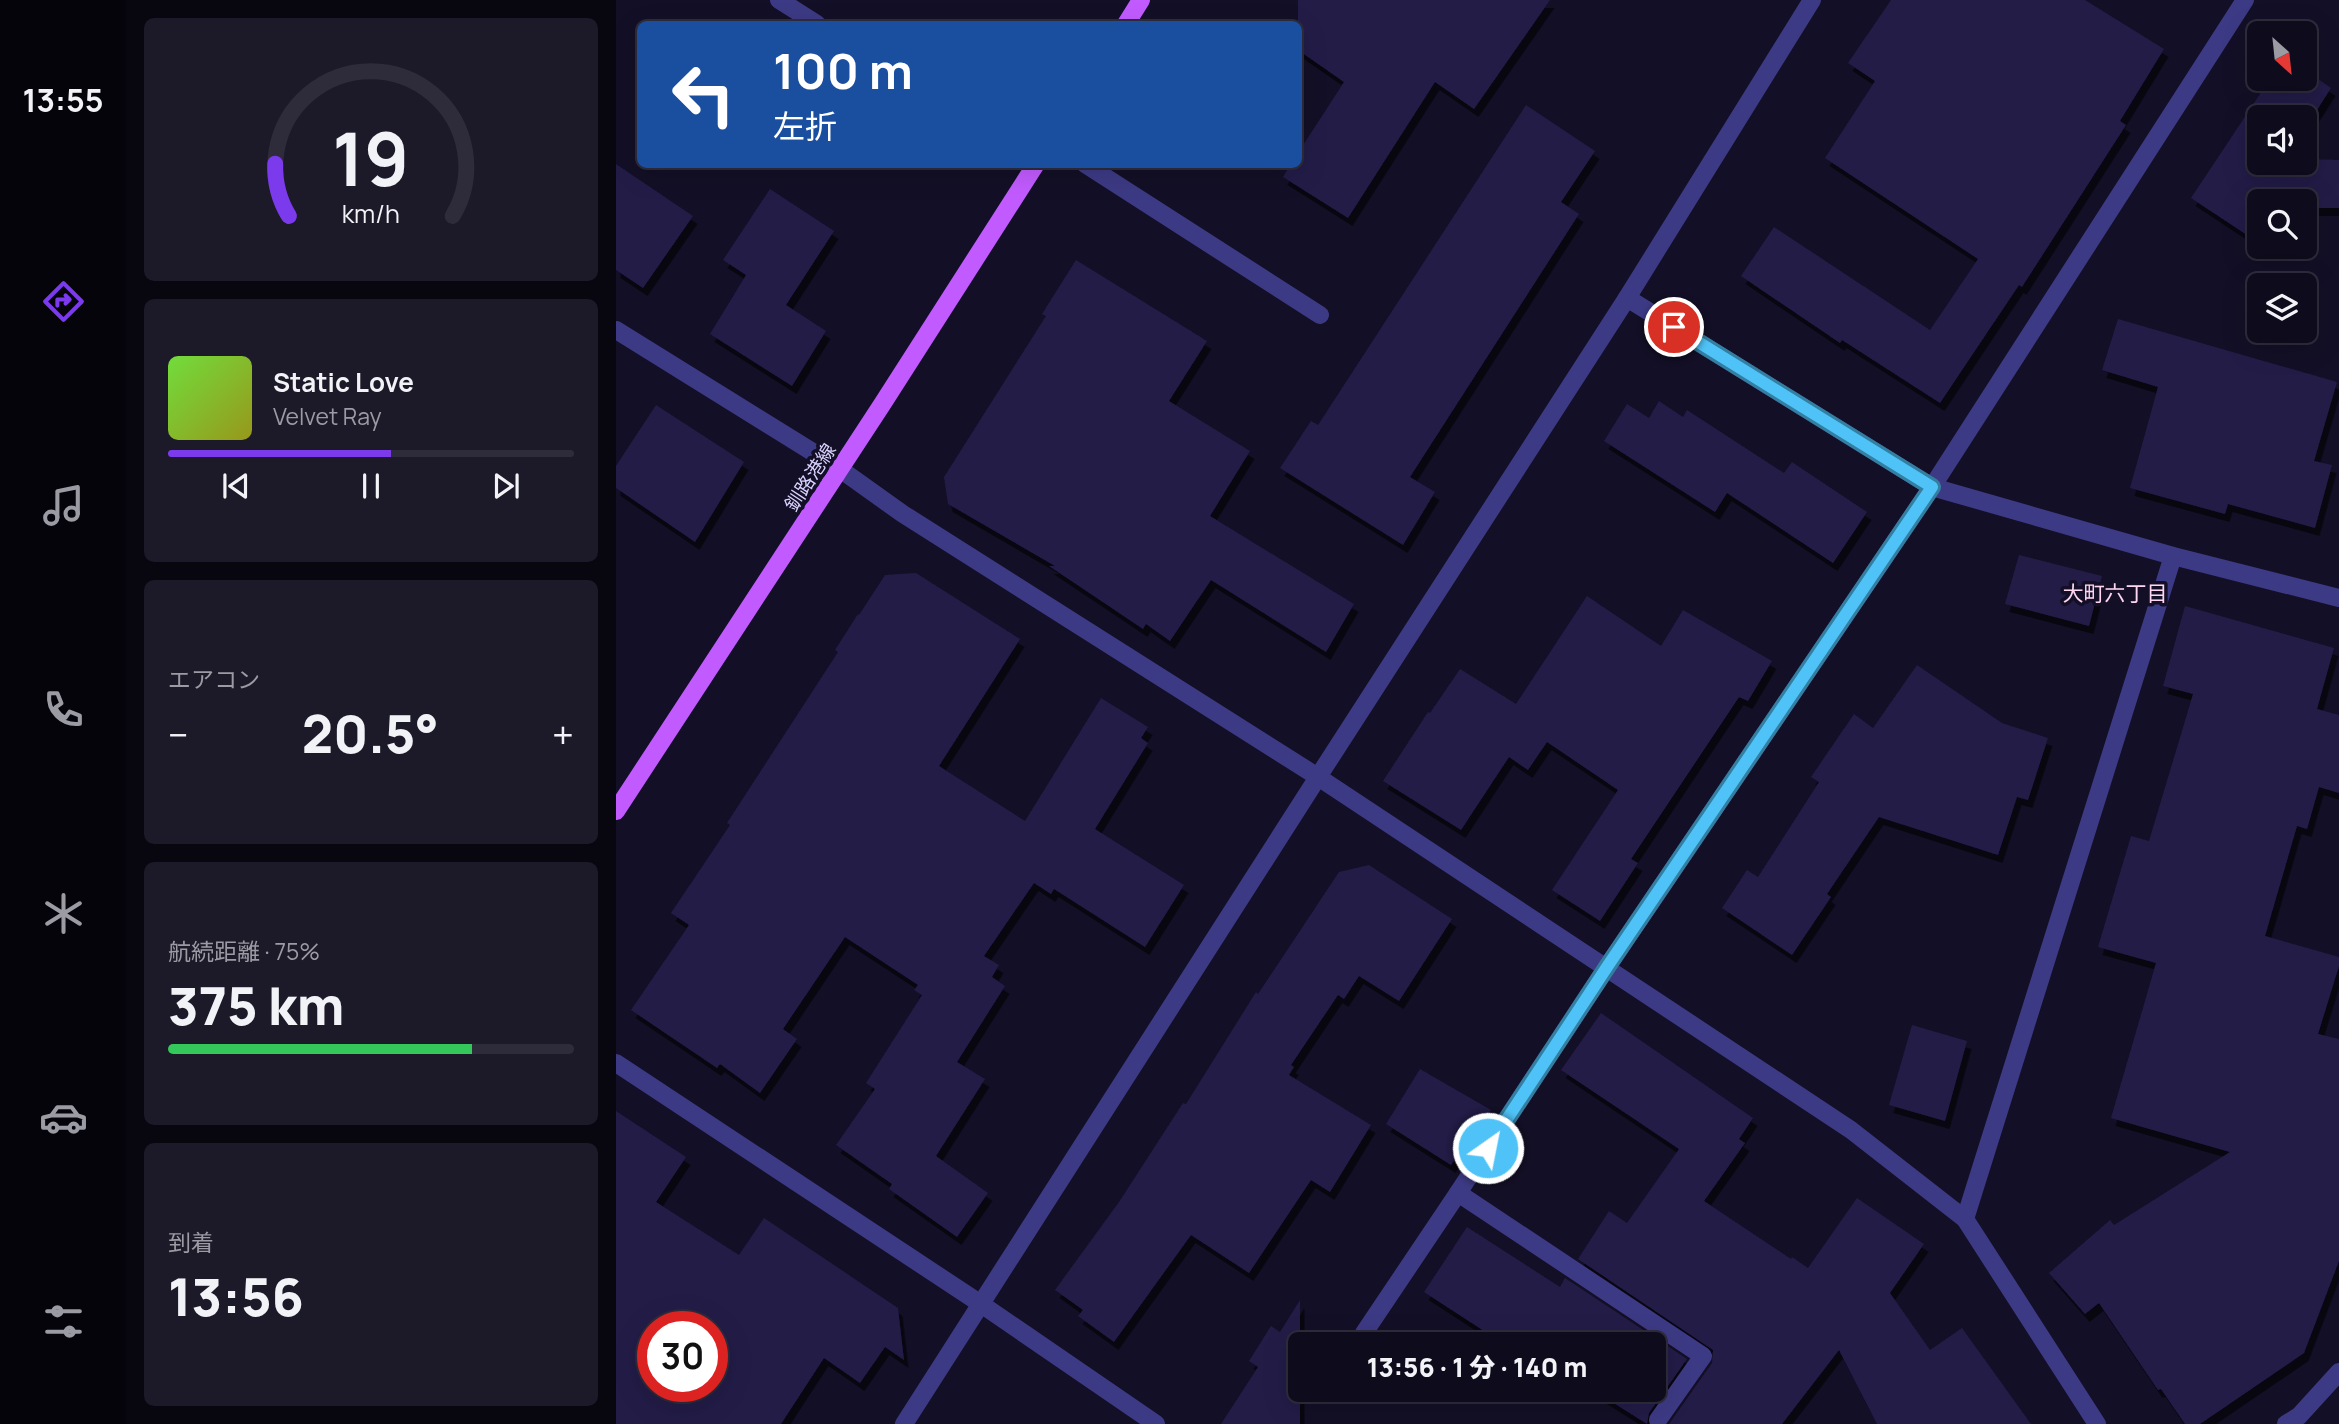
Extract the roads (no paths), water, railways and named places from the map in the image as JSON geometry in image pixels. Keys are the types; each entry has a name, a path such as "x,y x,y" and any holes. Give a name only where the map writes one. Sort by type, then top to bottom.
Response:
{"main road":[{"path":"1128,21 1141,0"},
{"name":"釧路港線","path":"616,811 841,469 1034,168"}],"street":[{"path":"779,0 812,21"},
{"path":"904,1424 1627,298 1812,0"},
{"path":"1365,1332 1607,967 1932,487 2245,0"},
{"path":"1091,168 1320,315"},
{"path":"1627,298 1932,487 2173,556 2339,598"},
{"path":"616,330 841,469 903,514 1318,777 1851,1130 1965,1219 2097,1424"},
{"path":"1965,1219 2173,556"},
{"path":"616,1063 981,1304 1156,1424"},
{"path":"1458,1193 1703,1356 1658,1420"},
{"path":"2286,1424 2299,1416 2339,1372"}],"district":[{"name":"大町六丁目","path":"2115,593"}]}
